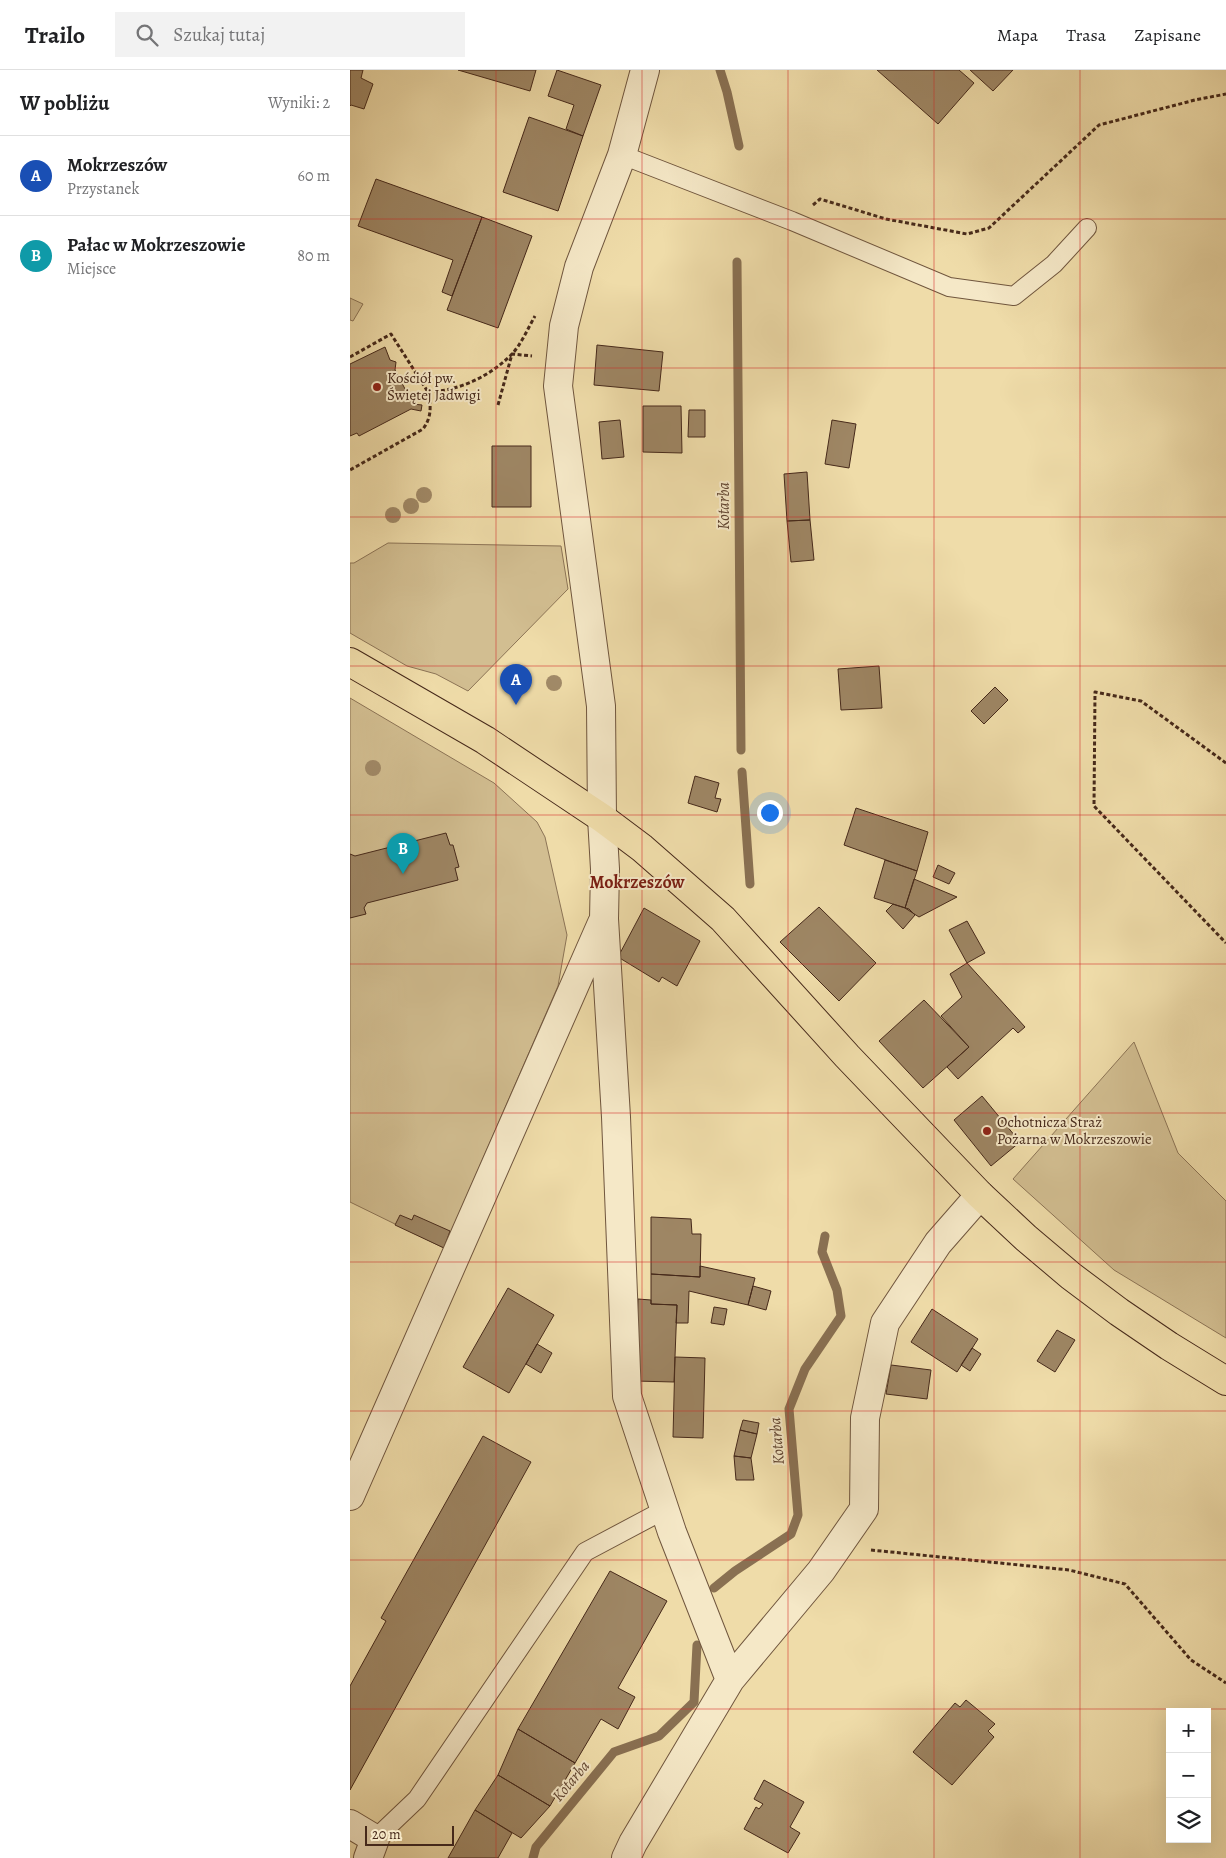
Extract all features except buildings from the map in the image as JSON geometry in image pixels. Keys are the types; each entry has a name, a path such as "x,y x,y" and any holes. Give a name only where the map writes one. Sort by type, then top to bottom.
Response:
{"main road":[{"path":"350,662 485,740 602,818 642,848 723,919 847,1056 980,1195 1026,1238 1087,1288 1169,1346 1226,1381"}],"street":[{"path":"645,70 622,155 579,267 564,326 558,386 601,706 602,818 605,869 604,919 616,1117 627,1396 664,1510 730,1680"},
{"path":"350,1496 604,919"},
{"path":"626,1858 633,1843 730,1680 821,1571 864,1509 865,1418 885,1323 938,1243 980,1195"},
{"path":"350,1824 372,1849"}],"lane":[{"path":"622,155 792,221 949,287 1014,296 1054,264 1087,228"},
{"path":"372,1849 418,1799 584,1552 664,1510"}],"path":[{"path":"792,221 820,199 886,219 967,234 989,228 1099,125 1195,100 1226,94"},
{"path":"498,405 512,354 537,312"},
{"path":"350,357 391,334 428,392 430,401 428,423 424,429 350,470"},
{"path":"428,392 457,388 490,372 512,354"},
{"path":"1226,763 1141,701 1095,692 1094,806 1226,943"},
{"path":"841,1542 864,1550 1069,1570 1125,1584 1191,1660 1226,1683"}],"shaded area":[{"path":"350,298 363,304 353,321 350,320"},
{"path":"388,543 561,546 568,589 468,691 436,674 407,666 350,633 350,563 354,563"},
{"path":"350,698 494,783 537,822 545,837 567,935 558,986 444,1248 350,1202"},
{"path":"1134,1042 1178,1153 1226,1201 1226,1338 1114,1270 1013,1179"}],"waterway":[{"name":"Kotarba","path":"720,70 739,146"},
{"name":"Kotarba","path":"737,262 741,750"},
{"name":"Kotarba","path":"742,772 750,884"},
{"name":"Kotarba","path":"714,1588 735,1571 791,1534 798,1515 789,1409 805,1369 841,1316 837,1290 822,1252 825,1236"},
{"name":"Kotarba","path":"533,1858 536,1847 614,1752 659,1736 694,1702 697,1645"}],"place":[{"name":"Kościół pw. Świętej Jadwigi","path":"377,387"},
{"name":"Mokrzeszów","path":"516,705"},
{"name":"Pałac w Mokrzeszowie","path":"403,874"},
{"name":"Ochotnicza Straż Pożarna w Mokrzeszowie","path":"987,1131"}],"district":[{"name":"Mokrzeszów","path":"637,882"}]}
